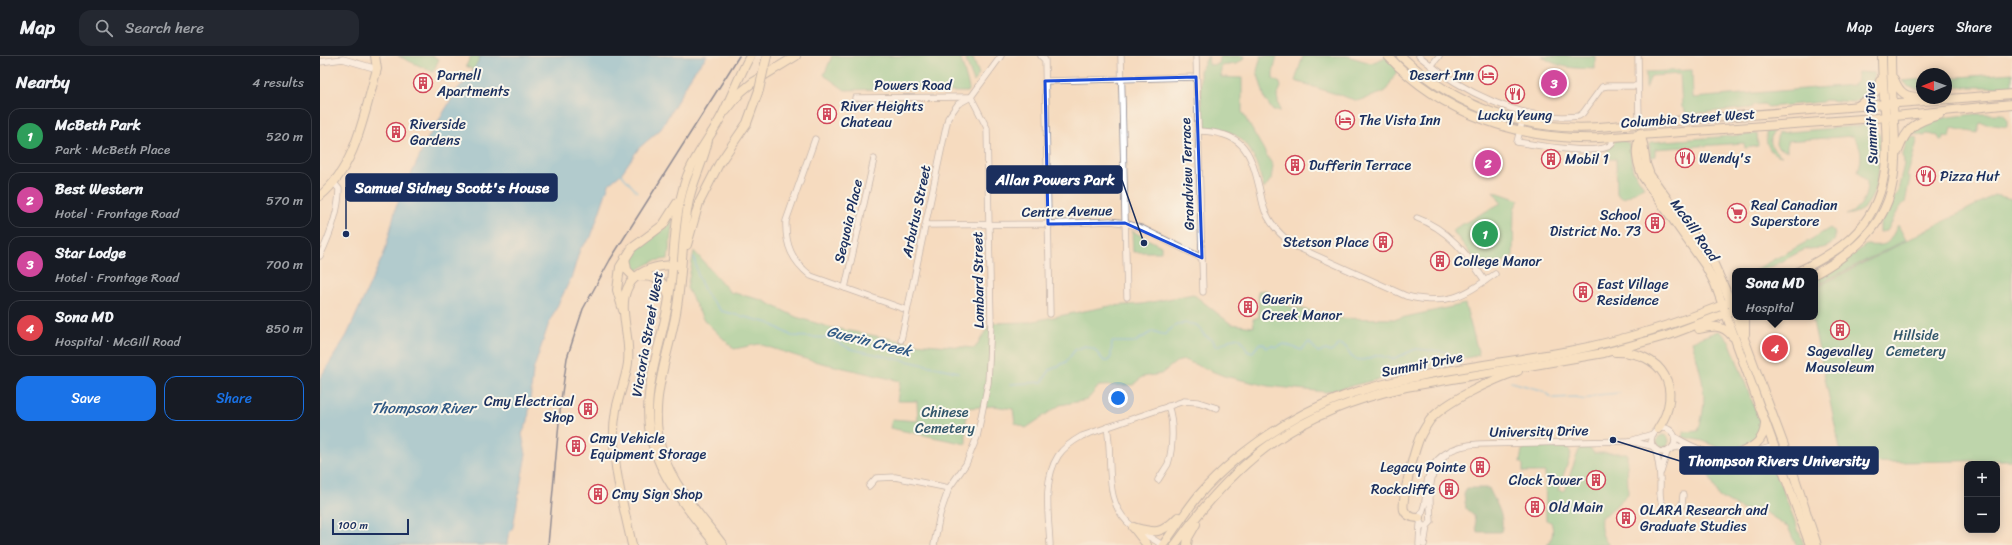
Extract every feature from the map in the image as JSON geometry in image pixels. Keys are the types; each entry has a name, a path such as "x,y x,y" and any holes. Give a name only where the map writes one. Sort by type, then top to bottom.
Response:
{"main road":[{"path":"320,196 334,183 349,160 377,69 375,56"},
{"name":"Victoria Street West","path":"716,545 667,479 657,456 649,431 648,393 669,297 676,222 682,193 693,162 721,117 750,56"},
{"path":"632,545 618,478 614,434 616,410 628,365 629,344 624,311 625,295 636,277 650,268 672,265 682,266 699,203 719,164 747,123 759,90 767,56"},
{"name":"Victoria Street West","path":"721,117 741,92 752,83 796,56"},
{"name":"Columbia Street West","path":"1388,56 1421,86 1459,109 1489,122 1519,131 1563,138 1613,137 1890,118 2012,104"},
{"name":"Columbia Street West","path":"1401,56 1428,79 1458,98 1492,114 1548,127 1579,128 1639,124 2012,94"},
{"name":"Summit Drive","path":"1818,272 1850,252 1869,232 1878,220 1892,189 1896,156 1890,118 1884,105 1882,56"},
{"name":"Summit Drive","path":"1804,268 1842,245 1861,228 1876,204 1884,181 1890,118 1894,104 1892,56"},
{"path":"1892,73 1897,88 1902,93 1916,97"},
{"path":"1857,107 1872,97 1878,89 1882,74"},
{"path":"1890,118 1904,110 1974,102 1989,96"},
{"path":"1896,156 1907,131 1914,124 1960,109"},
{"name":"McGill Road","path":"1639,124 1646,164 1650,174 1713,262 1732,299"},
{"name":"McGill Road","path":"1640,135 1636,144 1638,165 1643,177 1705,265 1726,314 1810,545"},
{"name":"Victoria Street West","path":"708,139 689,198 675,319 657,393 657,430 662,453 673,477 723,545"},
{"path":"624,311 619,302 617,284 620,267 625,257 638,242 663,225 669,218 682,193"},
{"path":"625,257 627,270 636,277 648,276 661,280 666,287 669,297"},
{"name":"Summit Drive","path":"1162,545 1199,495 1250,448 1306,413 1344,396 1404,380 1570,350 1611,341 1666,325 1732,301"},
{"name":"Summit Drive","path":"1175,545 1206,506 1255,455 1281,436 1328,410 1378,393 1604,352 1669,335 1726,314 1732,313"},
{"name":"McGill Road","path":"1738,320 1783,442 1817,545"},
{"path":"1745,320 1746,343"},
{"path":"1669,335 1716,326 1724,329 1735,340"},
{"path":"1604,352 1631,352 1641,355 1650,360 1661,371 1668,382 1670,397 1667,413 1656,432"},
{"path":"1421,519 1407,515 1404,511 1403,500 1418,440 1430,420 1450,404 1509,374 1533,366"},
{"path":"1734,456 1748,450 1760,441 1765,431 1766,421"},
{"path":"1774,446 1783,442"},
{"path":"1734,456 1766,458 1777,463 1782,469"},
{"path":"1133,527 1154,532 1161,531 1169,527 1199,495"},
{"path":"1187,545 1188,538 1206,506"},
{"path":"1133,527 1147,545"}],"street":[{"name":"Arbutus Street","path":"901,340 948,118 958,104 971,97 1001,56"},
{"path":"1041,56 1045,60 1050,314"},
{"path":"1121,56 1127,298"},
{"name":"Grandview Terrace","path":"1196,56 1203,292"},
{"path":"1419,56 1455,83 1484,98 1518,110 1554,116 1573,116 1583,113 1602,87 1638,86"},
{"path":"1431,66 1439,56"},
{"name":"McGill Road","path":"1638,56 1639,124"},
{"path":"320,62 343,59 377,69"},
{"path":"1045,80 1196,77"},
{"name":"Powers Road","path":"855,98 971,97"},
{"name":"Lombard Street","path":"934,545 940,514 949,488 966,464 977,437 988,383 991,323 987,128 971,97"},
{"path":"1519,131 1522,122"},
{"path":"1198,131 1212,132 1229,136 1239,142 1253,161 1267,215 1284,238 1297,247 1406,296 1420,299 1446,300 1474,289 1495,274"},
{"path":"815,139 786,221 785,234 788,248 802,268 812,276 907,310"},
{"name":"Sequoia Place","path":"845,288 874,159"},
{"path":"321,253 338,201 339,189 334,183"},
{"path":"1417,218 1438,228 1449,236 1485,281"},
{"name":"Centre Avenue","path":"926,225 1125,223 1141,228 1202,258"},
{"path":"1050,545 1048,484 1052,468 1058,455 1067,445 1082,436 1184,401 1198,402 1217,408"},
{"path":"1158,480 1167,464 1171,450 1171,414 1168,406"},
{"path":"1107,427 1110,444 1111,492 1113,502 1119,514 1133,527 1162,545"},
{"path":"1660,474 1654,448 1651,442 1656,432 1668,429 1675,437 1688,445 1715,454 1734,456 1749,454 1774,446"},
{"name":"University Drive","path":"1629,441 1656,432"},
{"path":"1672,448 1675,437"},
{"name":"University Drive","path":"1419,545 1421,519 1430,471 1444,453 1451,450 1468,444 1629,441 1654,448"},
{"path":"1683,495 1682,505 1676,509 1665,505 1659,497 1660,474 1667,452 1672,448 1688,445"},
{"path":"1654,448 1667,452"},
{"path":"1424,545 1427,526 1431,522 1429,516 1432,478 1438,464 1451,450"},
{"path":"869,486 876,478 888,476 949,488"},
{"path":"1427,526 1421,519 1429,516"}],"highlighted area":[{"path":"1196,77 1202,258 1125,223 1048,224 1045,81"}],"green space":[{"path":"398,56 432,56 439,59 433,72"},
{"path":"471,56 481,56 474,70 466,66"},
{"path":"832,56 960,56 969,88 967,92 944,92 936,88 845,90 824,75"},
{"path":"964,56 972,56 979,74 974,82"},
{"path":"1208,56 1209,65 1219,64 1220,56 1245,56 1244,59 1236,64 1221,66 1221,77 1242,78 1242,112 1273,166 1271,179 1264,189 1252,153 1246,144 1229,132 1217,128 1202,127 1200,71"},
{"path":"1261,56 1277,56 1273,79 1280,83 1281,87 1277,96 1280,111 1273,111 1265,99 1257,71"},
{"path":"1303,56 1347,56 1371,63 1386,57 1398,69 1387,89 1382,93 1358,101 1295,81"},
{"path":"1542,56 1595,56 1595,69 1561,66"},
{"path":"1692,70 1693,98 1853,85 1857,81 1858,72 1874,73 1874,84 1870,92 1863,99 1854,102 1825,100 1822,102 1768,107 1764,104 1754,105 1751,108 1687,114 1682,107 1680,74 1651,76 1646,89 1646,72"},
{"path":"2012,73 2012,87 1952,87 1952,78"},
{"path":"1916,80 1916,88 1909,87 1902,81"},
{"path":"1974,114 2002,114 2007,118 2007,127 1980,123 1977,133 1952,128 1950,137 1944,136 1943,141 1940,140 1938,136 1927,134 1924,136 1911,133 1916,128 1931,121"},
{"path":"1869,125 1880,135 1880,162 1877,182 1874,192 1865,207 1849,215 1846,215 1856,210 1862,202 1867,188 1867,182 1858,171 1861,161 1860,148 1852,136 1787,141 1787,151 1778,148 1776,144 1778,133"},
{"path":"1774,131 1771,142 1773,148 1782,156 1774,153 1767,144 1766,132"},
{"path":"1757,134 1758,146 1745,148 1744,143 1655,149 1655,156 1651,158 1649,144 1652,142"},
{"path":"1908,136 1918,138 1907,177 1910,178 1905,203 1901,205 1887,231 1880,232 1880,224 1898,191 1904,164 1903,154"},
{"path":"1616,140 1623,140 1629,144 1633,171 1644,187 1622,198 1617,194 1616,159 1607,159 1607,151"},
{"path":"1493,191 1519,200 1514,209 1513,256 1488,271 1484,271 1452,230 1501,203"},
{"name":"Hillside Cemetery","path":"1995,195 2012,199 2012,460 1843,463 1813,320 1818,320 1818,286"},
{"path":"673,218 668,259 654,261 637,270 629,268 629,257 635,249 666,227"},
{"path":"1898,225 1906,240 1818,284 1818,279 1866,245 1884,244 1887,243"},
{"path":"1830,228 1834,231 1834,241 1827,247 1804,250 1769,268 1758,268"},
{"path":"1132,231 1161,246 1161,252 1133,252"},
{"name":"Chinese Cemetery","path":"694,251 730,292 762,300 796,317 829,327 913,343 975,348 991,323 1028,322 1110,306 1142,304 1193,294 1231,324 1254,327 1253,319 1259,317 1258,291 1265,290 1288,306 1322,313 1326,318 1396,319 1465,304 1479,355 1326,392 1268,386 1224,376 1184,360 1176,362 1161,374 1142,377 1133,385 1099,386 1087,400 1060,405 1026,428 1015,423 1013,409 994,406 966,408 966,444 890,428 892,419 918,421 917,401 897,401 900,381 809,360 759,344 734,349 703,319 687,288"},
{"path":"1718,331 1722,333 1730,343 1760,422 1760,432 1758,437 1753,442 1735,448 1719,448 1703,441 1682,437 1684,432 1698,431 1702,419 1704,397 1703,386 1692,341"},
{"path":"1665,435 1668,436 1668,446 1661,447 1658,446 1657,439 1658,436"},
{"path":"1526,447 1568,447 1571,454 1558,490 1564,491 1580,447 1589,447 1594,453 1627,453 1628,494 1607,514 1601,517 1604,539 1609,545 1547,545 1551,540 1553,531 1551,522 1546,520 1545,472 1523,472 1523,465 1520,462 1522,450"},
{"path":"1718,461 1739,465 1769,465 1775,470 1804,545 1796,545 1788,527 1765,512 1743,510 1719,497 1706,469 1708,464"},
{"path":"1467,488 1489,488 1501,515 1501,532 1477,532 1474,516 1466,509 1464,494"}],"water":[{"name":"Thompson River","path":"481,56 707,56 693,73 661,129 639,148 621,174 609,184 591,237 580,249 572,276 549,323 533,371 528,421 522,434 526,454 513,527 508,536 507,545 320,545 320,378 347,335 385,251 396,207 428,138 459,87 468,80"}],"waterway":[{"name":"Guerin Creek","path":"621,174 637,192"},
{"name":"Guerin Creek","path":"694,257 698,276 706,294 721,311 769,323 792,336 829,338 851,349 958,372"},
{"name":"Guerin Creek","path":"1011,384 1042,382 1050,370 1066,362 1075,350 1085,346 1094,349 1104,361 1108,361 1111,357 1112,342 1135,342 1153,331 1164,335 1172,328 1183,323 1197,325 1204,335 1213,340 1215,346 1232,338 1237,338 1244,343 1247,351 1252,353 1259,344 1264,344 1267,348 1271,345 1276,347 1284,344 1301,350 1309,342 1318,352 1326,350 1331,352 1340,344 1347,348 1352,357 1359,360 1368,359 1377,355 1393,359 1416,349 1448,352"},
{"name":"Guerin Creek","path":"1511,382 1541,390 1553,398 1576,397 1584,400 1597,395 1620,393"}],"railway":[{"path":"548,545 561,400 567,358 583,309 610,260 739,56"}],"place":[{"name":"Desert Inn","path":"1488,75"},
{"name":"Parnell Apartments","path":"423,83"},
{"name":"Star Lodge","path":"1554,83"},
{"name":"Lucky Yeung","path":"1515,94"},
{"name":"River Heights Chateau","path":"827,114"},
{"name":"The Vista Inn","path":"1345,120"},
{"name":"Riverside Gardens","path":"396,132"},
{"name":"Wendy's","path":"1685,158"},
{"name":"Mobil 1","path":"1551,159"},
{"name":"Best Western","path":"1488,163"},
{"name":"Dufferin Terrace","path":"1295,165"},
{"name":"Pizza Hut","path":"1926,176"},
{"name":"Real Canadian Superstore","path":"1737,213"},
{"name":"School District No. 73","path":"1655,223"},
{"name":"Samuel Sidney Scott's House","path":"346,234"},
{"name":"McBeth Park","path":"1485,234"},
{"name":"Stetson Place","path":"1383,242"},
{"name":"Allan Powers Park","path":"1144,243"},
{"name":"College Manor","path":"1440,261"},
{"name":"East Village Residence","path":"1583,292"},
{"name":"Guerin Creek Manor","path":"1248,307"},
{"name":"Sagevalley Mausoleum","path":"1840,330"},
{"name":"Sona MD","path":"1775,348"},
{"name":"Cmy Electrical Shop","path":"588,409"},
{"name":"Thompson Rivers University","path":"1613,440"},
{"name":"Cmy Vehicle Equipment Storage","path":"576,446"},
{"name":"Legacy Pointe","path":"1480,467"},
{"name":"Clock Tower","path":"1596,480"},
{"name":"Rockcliffe","path":"1449,489"},
{"name":"Cmy Sign Shop","path":"598,494"},
{"name":"Old Main","path":"1535,507"},
{"name":"OLARA Research and Graduate Studies","path":"1626,518"}]}
